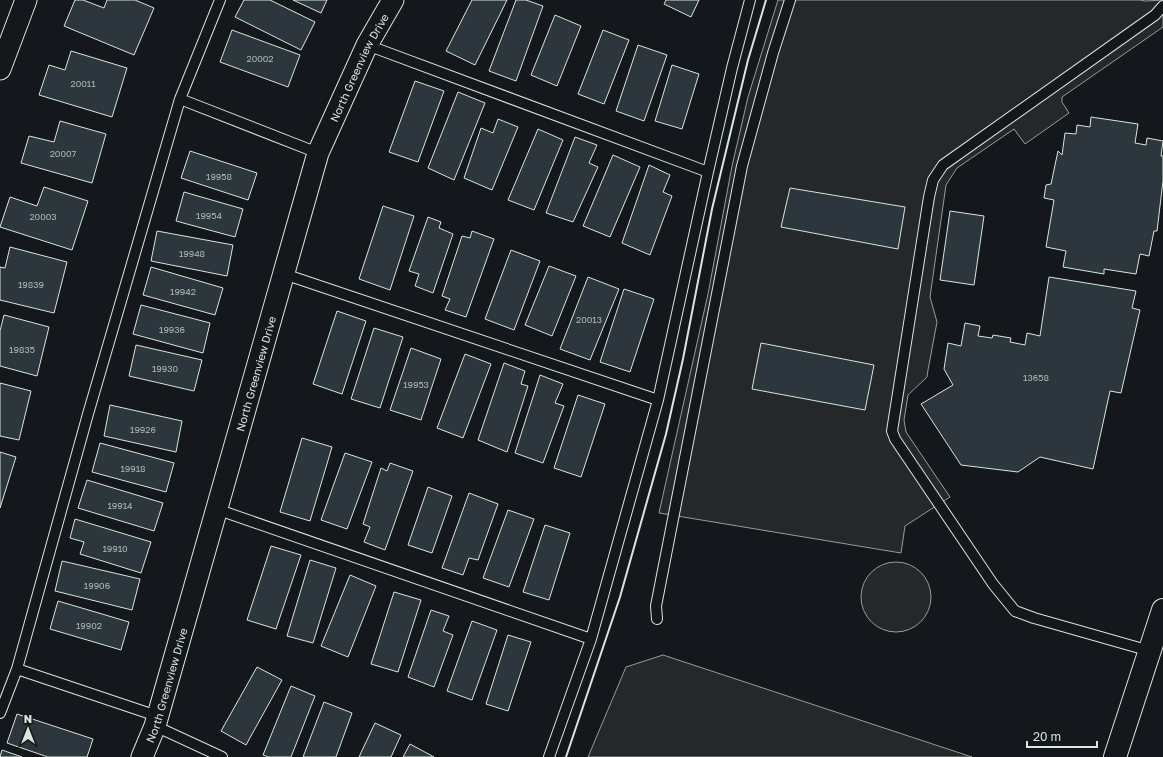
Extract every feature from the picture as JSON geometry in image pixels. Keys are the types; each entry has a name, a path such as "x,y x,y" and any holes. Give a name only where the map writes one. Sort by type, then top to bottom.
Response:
{"street":[{"path":"0,69 26,0"},
{"name":"North Greenview Drive","path":"142,757 156,721 318,153 367,45 393,0"},
{"path":"1115,757 1163,612"}],"lane":[{"path":"0,713 17,669 88,414 180,99 220,0"},
{"path":"549,757 591,639 658,400 708,172 732,68 750,0"},
{"path":"657,619 656,606 742,166 773,53 790,0"},
{"path":"1150,651 1034,618 1015,611 993,584 894,439 892,431 929,197 933,180 938,172 943,165 1155,15 1163,6"},
{"path":"367,45 708,172"},
{"path":"180,99 318,153"},
{"path":"284,274 658,400"},
{"path":"216,508 591,639"},
{"path":"17,669 156,721 222,757"}],"shaded area":[{"path":"778,0 1163,0 1163,27 1062,97 1062,102 1069,113 1025,144 1014,129 957,168 946,185 930,297 937,322 927,377 908,395 904,420 906,432 950,497 905,526 901,553 659,513 708,294 732,166 748,97"},
{"path":"896,562 909,565 921,572 928,584 931,597 928,610 921,622 909,629 896,632 883,629 871,622 864,610 861,597 864,584 871,572 883,565"},
{"path":"663,655 972,757 588,757 626,667"}],"building":[{"path":"75,0 83,0 104,8 107,0 135,0 154,8 134,55 64,26"},
{"path":"244,0 270,0 315,22 301,50 235,17"},
{"path":"293,0 327,0 321,13"},
{"path":"472,0 507,0 475,65 446,51"},
{"path":"516,0 526,0 543,6 516,81 489,71"},
{"path":"666,0 699,0 691,17 664,4"},
{"path":"555,15 581,26 557,86 531,75"},
{"path":"232,30 300,55 288,87 220,62"},
{"path":"603,30 629,40 604,104 578,94"},
{"path":"638,45 667,55 644,121 616,111"},
{"path":"71,51 127,68 112,117 39,95 49,65 65,70"},
{"path":"672,65 699,74 682,129 655,121"},
{"path":"415,81 444,91 418,162 389,152"},
{"path":"458,92 485,103 454,180 428,168"},
{"path":"1091,117 1138,124 1135,143 1146,145 1147,138 1163,141 1161,156 1163,156 1163,181 1157,231 1154,231 1149,256 1140,254 1136,274 1104,269 1104,274 1063,267 1066,251 1046,247 1054,200 1044,198 1046,185 1051,184 1058,151 1062,155 1065,133 1076,134 1077,125 1090,127"},
{"path":"498,119 518,127 492,190 464,178 481,128 493,133"},
{"path":"60,121 106,134 92,183 21,163 29,136 54,142"},
{"path":"538,129 563,140 534,210 508,200"},
{"path":"575,137 597,145 589,163 598,167 573,222 546,213"},
{"path":"190,151 257,173 248,200 181,178"},
{"path":"613,155 640,167 610,237 583,226"},
{"path":"649,165 670,175 663,192 672,196 650,255 622,243"},
{"path":"44,187 88,201 72,250 0,227 10,197 37,206"},
{"path":"790,188 905,207 898,249 781,227"},
{"path":"184,192 243,209 235,237 176,221"},
{"path":"383,206 414,216 390,290 359,279"},
{"path":"950,211 984,216 974,285 940,280"},
{"path":"428,217 441,222 439,228 453,234 433,293 415,286 419,274 409,271"},
{"path":"157,231 233,245 227,276 151,261"},
{"path":"472,231 494,239 466,317 445,310 450,299 442,296 462,236 470,238"},
{"path":"10,247 67,262 54,313 0,300 0,267 5,268"},
{"path":"511,250 540,261 514,330 485,319"},
{"path":"549,266 576,276 552,336 525,325"},
{"path":"151,267 223,288 215,315 143,295"},
{"path":"588,277 619,289 590,360 560,349"},
{"path":"1049,277 1136,291 1132,308 1140,310 1121,393 1110,391 1093,469 1040,457 1018,472 961,465 921,404 953,385 944,369 948,343 961,346 965,323 980,326 978,336 992,338 993,335 1011,338 1010,342 1025,345 1027,333 1040,336"},
{"path":"624,289 654,299 630,372 600,362"},
{"path":"141,305 210,323 203,353 133,334"},
{"path":"337,311 366,321 342,394 313,384"},
{"path":"4,315 49,327 37,376 0,366 0,331"},
{"path":"374,328 403,337 380,408 351,399"},
{"path":"761,343 874,365 865,410 752,389"},
{"path":"136,345 202,360 194,391 129,376"},
{"path":"411,348 441,359 421,420 390,410"},
{"path":"465,354 491,364 463,438 437,428"},
{"path":"504,363 525,371 521,384 528,386 507,452 478,440"},
{"path":"540,375 563,384 555,403 564,406 543,463 515,453"},
{"path":"0,383 31,391 19,440 0,436"},
{"path":"578,395 605,404 581,477 554,468"},
{"path":"110,405 182,421 176,452 104,436"},
{"path":"302,438 332,447 310,521 280,512"},
{"path":"100,443 174,463 166,492 92,472"},
{"path":"0,452 16,457 0,508"},
{"path":"345,453 372,462 347,529 321,520"},
{"path":"390,463 413,471 385,550 364,542 370,527 363,524 381,468 387,471"},
{"path":"87,480 163,503 154,531 78,508"},
{"path":"428,487 452,496 432,553 408,545"},
{"path":"469,493 498,504 478,560 469,558 463,575 442,568"},
{"path":"508,510 534,519 509,587 483,578"},
{"path":"75,519 151,542 141,573 80,554 84,542 70,538"},
{"path":"545,525 570,533 549,600 523,592"},
{"path":"271,546 301,555 276,629 247,620"},
{"path":"310,560 336,568 313,643 287,636"},
{"path":"62,561 140,579 132,610 55,591"},
{"path":"350,575 376,586 348,657 321,646"},
{"path":"394,592 421,600 398,672 371,664"},
{"path":"58,601 129,622 121,650 50,629"},
{"path":"431,610 449,616 443,631 453,635 434,687 408,677"},
{"path":"472,621 497,630 472,700 447,691"},
{"path":"508,635 531,642 508,711 486,704"},
{"path":"257,667 282,680 246,745 221,731"},
{"path":"291,686 315,696 291,757 268,757 263,755"},
{"path":"324,702 352,713 336,757 303,757"},
{"path":"17,714 93,739 87,757 48,757 7,743"},
{"path":"375,723 401,735 391,757 359,757"},
{"path":"410,744 434,757 403,757"},
{"path":"2,750 22,757 0,757"}],"wall":[{"path":"566,757 620,597 666,434 683,359 712,209 748,60 766,0"}]}
